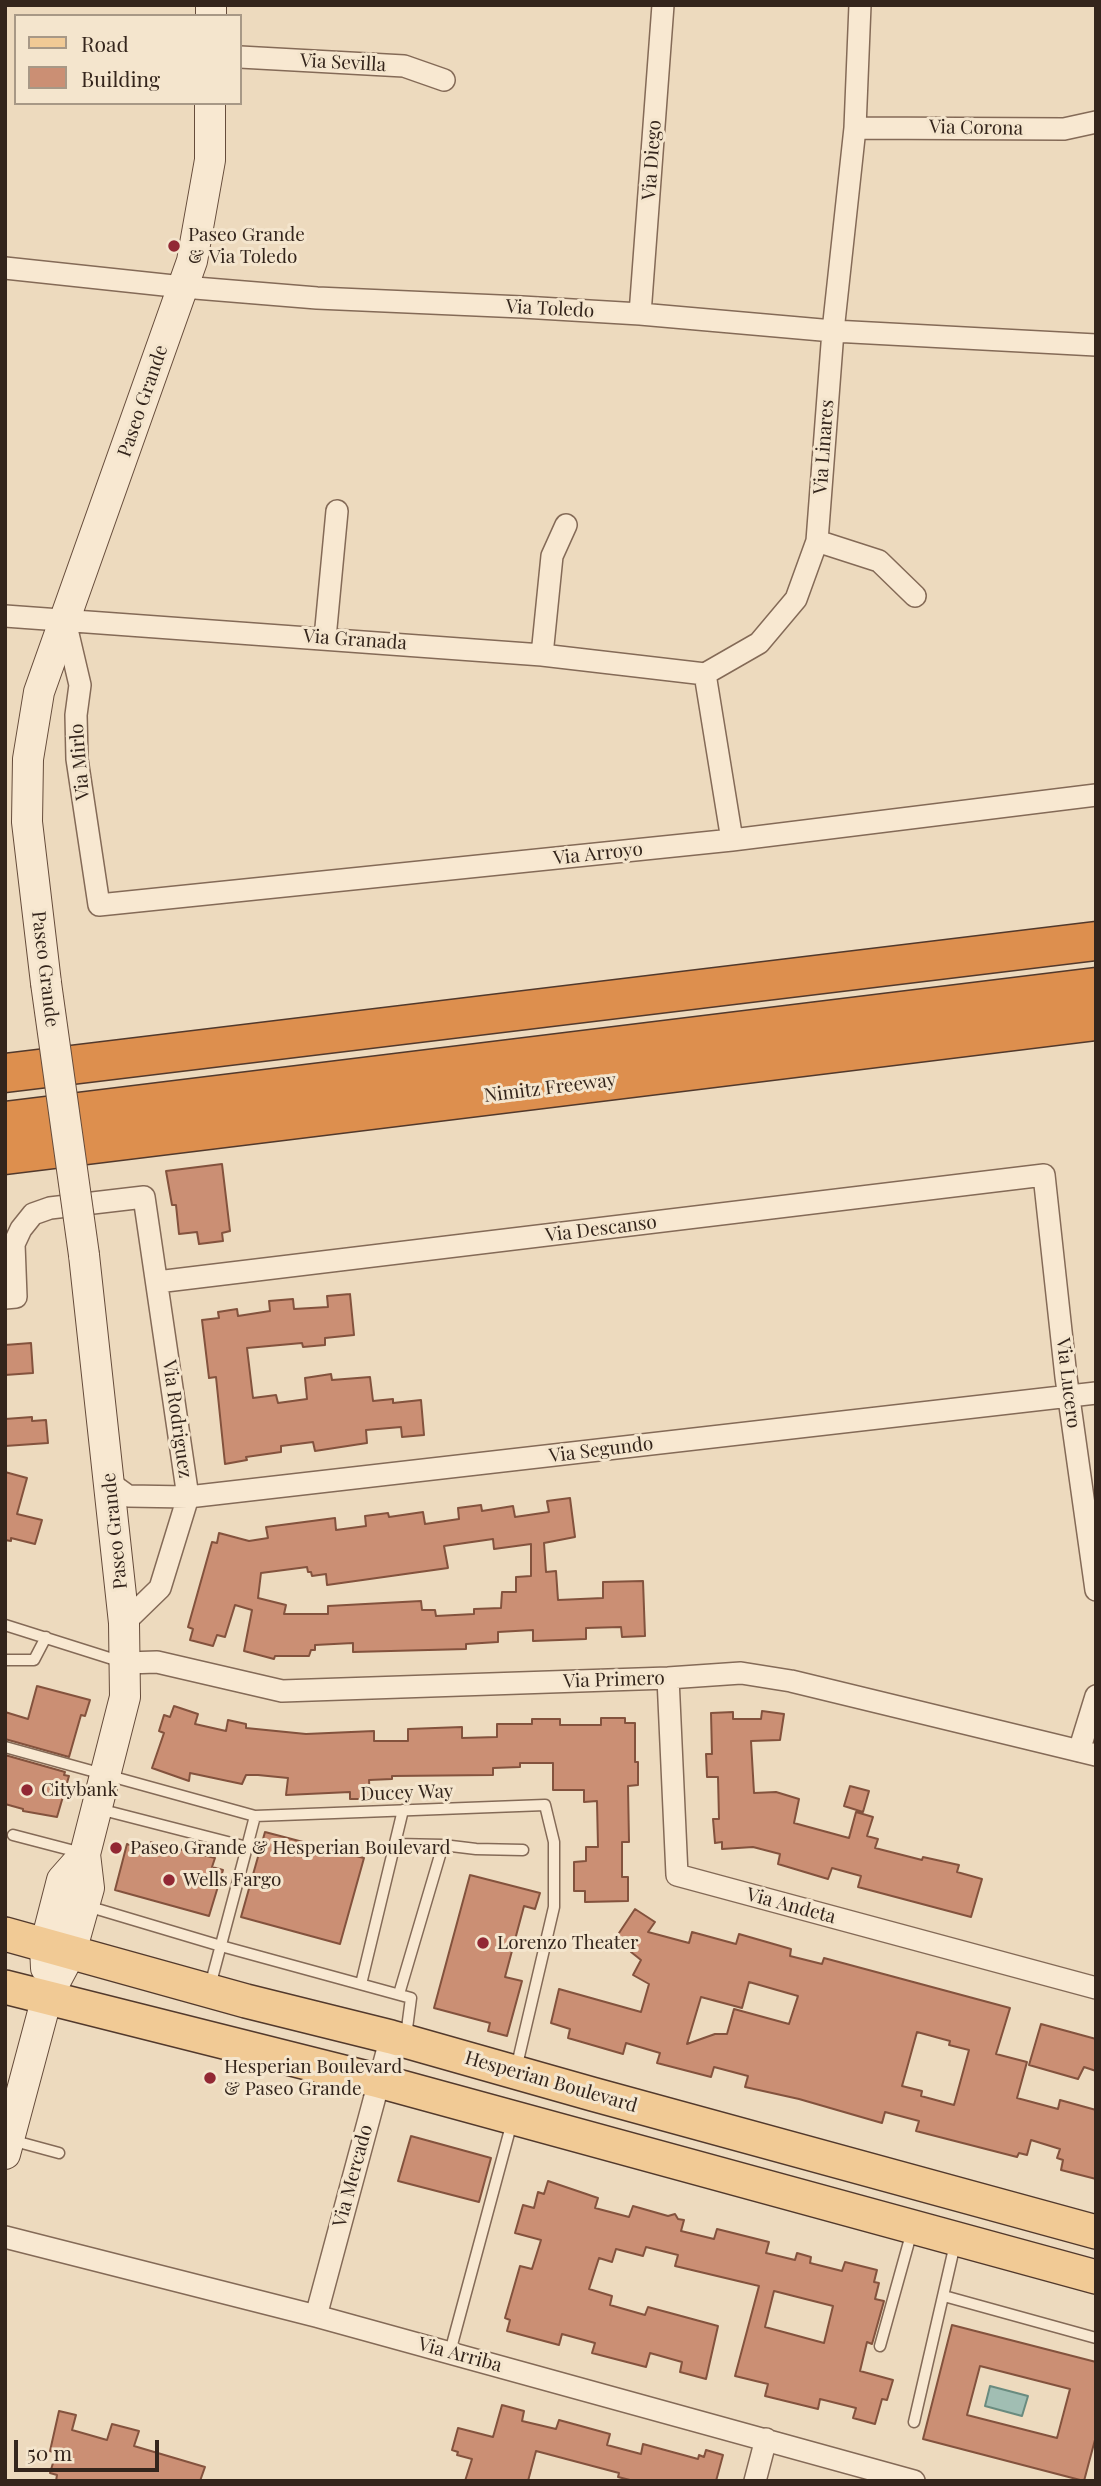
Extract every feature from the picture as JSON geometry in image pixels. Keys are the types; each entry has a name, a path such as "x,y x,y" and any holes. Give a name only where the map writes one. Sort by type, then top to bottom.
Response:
{"highway":[{"path":"5,1073 1096,941"},
{"path":"5,1121 1096,987"},
{"name":"Nimitz Freeway","path":"5,1155 1096,1021"}],"main road":[{"name":"Hesperian Boulevard","path":"5,1934 398,2039 1096,2232"},
{"path":"5,1987 379,2081 1096,2277"}],"street":[{"name":"Via Diego","path":"640,314 663,5"},
{"name":"Via Linares","path":"705,674 759,643 796,598 817,541 833,331 855,128 860,5"},
{"name":"Via Sevilla","path":"242,57 404,66 444,80"},
{"name":"Paseo Grande","path":"58,1949 84,1905 89,1888 85,1854 125,1697 126,1663 110,1483 84,1255 46,983 27,822 28,759 39,692 192,261 210,160 210,105"},
{"name":"Via Corona","path":"855,128 1064,129 1096,122"},
{"name":"Via Toledo","path":"5,268 317,299 640,314 833,331 1096,345"},
{"path":"325,638 337,511"},
{"path":"542,654 552,556 566,525"},
{"path":"817,541 878,561 915,596"},
{"name":"Via Granada","path":"5,617 542,654 705,674"},
{"name":"Via Mirlo","path":"65,621 80,684 76,715 76,759 99,905"},
{"path":"705,674 732,840"},
{"name":"Via Arroyo","path":"99,905 732,840 1096,795"},
{"name":"Via Descanso","path":"157,1282 1044,1175"},
{"name":"Via Lucero","path":"1044,1175 1069,1396 1096,1590"},
{"name":"Via Rodriguez","path":"5,1298 16,1297 14,1244 21,1229 33,1214 50,1208 144,1197 188,1497 160,1588 124,1623"},
{"name":"Via Segundo","path":"110,1483 128,1496 188,1497 1096,1393"},
{"name":"Via Primero","path":"126,1663 157,1662 282,1691 668,1678 741,1673 791,1681 1087,1753"},
{"name":"Via Andeta","path":"668,1678 677,1875 1096,1988"},
{"path":"1087,1753 1096,1696"},
{"name":"Paseo Grande","path":"7,2147 58,1949 62,1881 85,1854"},
{"name":"Via Mercado","path":"316,2316 379,2081 398,2039"},
{"name":"Via Arriba","path":"5,2237 450,2352 766,2439 899,2479"},
{"path":"755,2481 766,2439"}],"lane":[{"path":"5,1625 126,1663"},
{"path":"5,1660 34,1660 46,1637"},
{"name":"Ducey Way","path":"5,1747 255,1816 545,1805 554,1842 554,1907 516,2073"},
{"path":"97,1808 247,1847"},
{"path":"361,1984 403,1810"},
{"path":"209,1990 255,1816"},
{"path":"13,1835 85,1854"},
{"path":"396,1844 523,1850"},
{"path":"399,1994 443,1845"},
{"path":"84,1905 221,1946 411,1997 398,2039"},
{"path":"450,2352 513,2118"},
{"path":"7,2147 59,2154"},
{"path":"880,2346 913,2227"},
{"path":"914,2422 957,2239"},
{"path":"944,2296 1096,2338"}],"shaded area":[{"path":"990,2386 1028,2396 1022,2416 985,2406"}],"building":[{"path":"222,1164 230,1231 222,1233 223,1241 199,1244 197,1232 179,1234 176,1205 172,1205 166,1171"},
{"path":"350,1294 354,1335 325,1338 325,1345 303,1347 302,1343 247,1348 253,1398 276,1395 278,1403 307,1399 305,1378 331,1374 332,1380 370,1377 373,1401 393,1399 393,1403 421,1400 424,1435 402,1437 401,1427 366,1430 367,1443 315,1451 313,1442 281,1446 281,1452 246,1457 247,1460 225,1464 216,1377 209,1378 202,1320 219,1318 218,1312 237,1309 238,1316 270,1311 269,1301 293,1299 294,1309 328,1307 327,1296"},
{"path":"31,1343 33,1373 5,1375 5,1345"},
{"path":"32,1417 32,1421 46,1420 48,1443 5,1446 5,1419"},
{"path":"5,1472 27,1478 17,1514 42,1520 35,1544 11,1538 11,1541 5,1540"},
{"path":"570,1498 575,1537 544,1543 546,1572 556,1571 558,1600 603,1598 603,1582 643,1581 645,1636 622,1637 621,1627 586,1628 586,1639 533,1641 533,1630 498,1632 498,1642 466,1644 466,1649 353,1652 353,1643 315,1645 315,1650 311,1650 309,1656 275,1656 274,1659 244,1651 252,1610 235,1605 225,1637 217,1635 213,1646 190,1640 193,1629 188,1627 212,1542 217,1543 219,1533 249,1541 268,1538 266,1527 335,1518 336,1530 366,1526 365,1516 388,1513 389,1517 423,1512 425,1524 459,1519 458,1508 481,1505 482,1511 513,1506 515,1517 549,1512 547,1501","holes":["493,1539 494,1549 531,1544 531,1576 516,1577 516,1592 502,1592 501,1608 474,1609 474,1614 436,1616 435,1610 422,1610 421,1601 328,1606 328,1614 284,1614 286,1605 258,1598 261,1573 307,1567 312,1576 326,1574 327,1585 448,1568 444,1546"]},
{"path":"37,1686 90,1700 85,1716 81,1715 69,1757 5,1739 5,1712 28,1719"},
{"path":"174,1706 198,1714 195,1724 226,1731 228,1720 246,1724 246,1728 306,1734 374,1731 374,1741 408,1741 408,1729 462,1727 462,1738 497,1737 497,1724 532,1724 532,1719 560,1719 560,1725 601,1725 601,1718 625,1718 625,1723 635,1723 635,1762 638,1762 638,1785 628,1786 629,1842 622,1842 622,1877 628,1877 628,1901 585,1902 585,1891 574,1891 574,1862 586,1861 586,1847 598,1847 597,1801 584,1802 584,1790 553,1790 553,1763 520,1763 520,1767 493,1768 493,1775 392,1776 392,1779 369,1780 370,1799 350,1799 350,1792 286,1795 288,1778 258,1775 246,1775 242,1784 190,1773 189,1781 152,1768 164,1733 159,1731 164,1715 170,1717"},
{"path":"762,1711 784,1714 780,1740 751,1741 754,1793 776,1792 799,1799 794,1823 849,1838 856,1812 873,1817 867,1836 878,1839 875,1848 922,1860 923,1857 959,1865 957,1872 982,1879 971,1917 858,1887 861,1876 832,1868 828,1879 778,1864 780,1854 753,1847 722,1849 722,1842 715,1843 713,1819 719,1819 718,1777 707,1777 706,1754 712,1754 711,1713 733,1712 733,1719 761,1719"},
{"path":"5,1755 65,1772 64,1775 69,1776 57,1817 23,1811 5,1804"},
{"path":"850,1786 869,1791 863,1812 844,1806"},
{"path":"265,1832 364,1858 340,1944 241,1917"},
{"name":"Wells Fargo","path":"151,1842 215,1858 212,1867 223,1870 209,1916 115,1890 127,1844 148,1851"},
{"name":"Lorenzo Theater","path":"470,1875 540,1893 535,1909 524,1906 505,1977 522,1981 507,2036 488,2031 490,2023 434,2008"},
{"path":"635,1909 655,1922 648,1932 689,1943 692,1932 736,1944 739,1934 791,1949 790,1956 822,1964 824,1958 1010,2008 996,2054 1027,2062 1017,2098 1058,2109 1060,2100 1096,2110 1096,2179 1061,2170 1063,2160 1057,2158 1060,2149 1031,2140 1027,2155 1019,2153 1017,2157 916,2131 919,2121 885,2112 882,2123 799,2099 745,2087 748,2076 714,2067 711,2077 657,2063 660,2053 626,2043 623,2054 568,2038 570,2029 551,2023 559,1989 641,2012 649,1984 633,1975 641,1960 631,1952 634,1948 617,1936","holes":["749,1982 798,1996 789,2024 734,2009 727,2034 715,2034 687,2044 701,1997 742,2008","917,2032 950,2041 949,2045 969,2050 954,2105 921,2096 922,2091 902,2086"]},
{"path":"1041,2024 1096,2039 1096,2071 1084,2067 1078,2079 1029,2065"},
{"path":"411,2136 491,2158 479,2202 398,2181"},
{"path":"548,2181 598,2198 595,2208 629,2217 633,2206 668,2216 675,2214 678,2219 684,2220 681,2231 714,2239 717,2229 769,2242 766,2253 795,2260 797,2253 811,2257 810,2263 842,2271 845,2262 877,2270 874,2282 879,2283 875,2299 884,2301 872,2344 867,2342 860,2371 893,2380 887,2400 882,2399 875,2424 853,2418 856,2408 820,2399 818,2409 765,2396 768,2384 735,2376 759,2286 675,2266 678,2255 646,2247 643,2256 616,2249 612,2262 599,2258 589,2289 612,2296 610,2305 645,2315 648,2307 718,2326 706,2379 680,2372 682,2362 650,2353 646,2367 592,2353 595,2343 562,2334 559,2345 507,2331 510,2320 505,2318 520,2266 532,2269 541,2240 515,2233 523,2205 534,2208 538,2192 544,2194","holes":["774,2291 833,2306 824,2343 765,2327"]},
{"path":"952,2325 1096,2362 1096,2436 1084,2481 923,2439","holes":["980,2366 1070,2389 1057,2438 967,2415"]},
{"path":"502,2405 524,2411 522,2421 556,2429 559,2420 610,2434 607,2445 641,2454 643,2444 698,2459 699,2455 704,2457 706,2450 723,2455 716,2481 634,2481 618,2477 619,2473 536,2451 528,2481 465,2481 472,2459 457,2455 458,2452 452,2450 458,2428 493,2437"},
{"path":"59,2411 76,2415 72,2430 107,2440 112,2424 139,2431 134,2446 205,2467 200,2481 56,2481 57,2475 50,2473 56,2453 50,2451"}],"place":[{"name":"Paseo Grande & Via Toledo","path":"174,246"},
{"name":"Citybank","path":"27,1790"},
{"name":"Paseo Grande & Hesperian Boulevard","path":"116,1848"},
{"name":"Wells Fargo","path":"169,1880"},
{"name":"Lorenzo Theater","path":"483,1943"},
{"name":"Hesperian Boulevard & Paseo Grande","path":"210,2078"}]}
